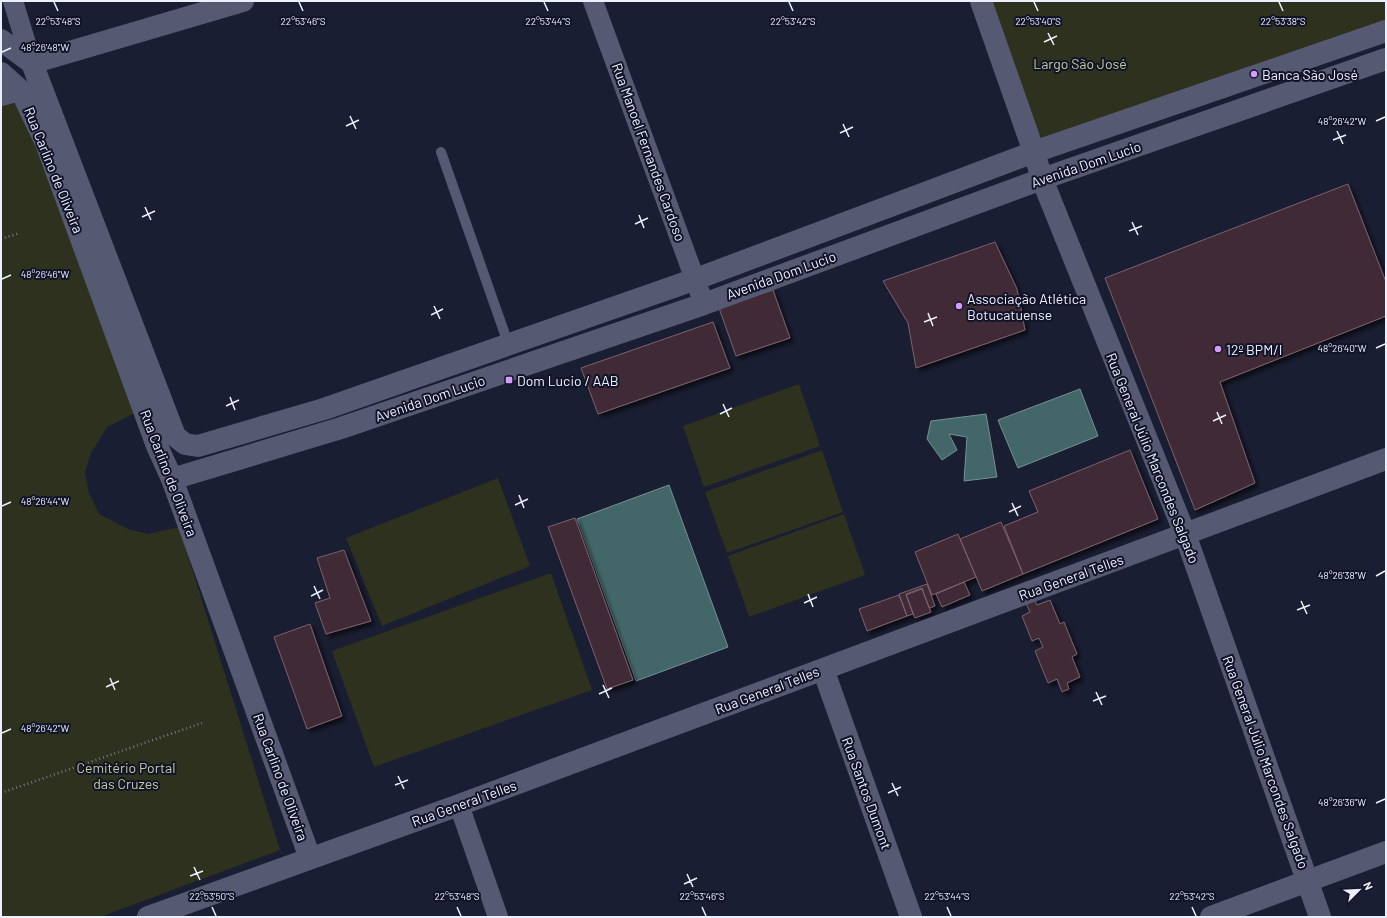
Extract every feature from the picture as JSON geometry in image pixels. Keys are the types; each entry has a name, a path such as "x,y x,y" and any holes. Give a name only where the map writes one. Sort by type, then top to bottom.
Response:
{"main road":[{"path":"1,40 32,63 243,1"},
{"name":"Rua General Júlio Marcondes Salgado","path":"981,1 1042,179 1184,534 1320,917"},
{"name":"Avenida Dom Lucio","path":"175,436 185,444 198,446 324,409 696,279 1034,152 1386,31"},
{"name":"Avenida Dom Lucio","path":"172,479 349,426 704,304 1042,179 1386,59"},
{"name":"Rua Carlino de Oliveira","path":"32,63 175,436"},
{"path":"1,73 11,93"},
{"name":"Rua Carlino de Oliveira","path":"11,93 46,143 157,446 172,479 310,858"},
{"name":"Rua General Telles","path":"148,917 459,805 1386,459"},
{"name":"Rua Santos Dumont","path":"823,669 911,917"},
{"path":"1211,917 1386,852"}],"street":[{"name":"Rua Carlino de Oliveira","path":"13,1 32,63"},
{"name":"Rua Manoel Fernandes Cardoso","path":"593,1 704,304"},
{"path":"459,805 498,917"}],"lane":[{"path":"440,152 508,344"}],"path":[{"path":"1,239 19,233"},
{"path":"1,793 202,723"}],"green space":[{"name":"Largo São José","path":"992,1 1386,1 1386,20 1042,141"},
{"name":"Cemitério Portal das Cruzes","path":"8,101 32,114 137,412 107,427 91,453 85,473 89,493 99,514 128,529 148,534 179,527 280,850 100,917 1,917 1,103"},
{"path":"799,384 820,446 704,487 683,426"},
{"path":"822,450 843,512 727,553 705,492"},
{"path":"498,478 530,566 382,626 346,538"},
{"path":"844,514 865,575 749,617 728,556"},
{"path":"551,573 592,690 374,767 332,651"}],"shaded area":[{"path":"1080,389 1098,436 1018,468 998,420"},
{"path":"986,414 997,477 964,481 967,437 949,434 957,450 942,460 927,439 931,421"},
{"path":"669,485 728,647 636,681 577,519"}],"building":[{"name":"12º BPM/I","path":"1348,184 1386,282 1386,316 1220,382 1255,483 1195,510 1105,278"},
{"name":"Associação Atlética Botucatuense","path":"995,242 1017,289 1025,330 916,368 908,323 883,281"},
{"path":"773,290 790,338 736,356 719,308"},
{"path":"713,322 730,368 598,414 581,368"},
{"path":"1130,450 1158,519 1023,574 1004,526 1038,512 1029,491"},
{"path":"575,518 633,680 607,689 548,527"},
{"path":"1001,522 1023,574 982,591 960,539"},
{"path":"958,534 976,577 932,595 915,552"},
{"path":"344,550 371,621 326,634 315,603 330,598 317,558"},
{"path":"964,582 970,595 942,607 936,594"},
{"path":"927,584 935,606 929,608 922,588 906,594 913,614 907,616 899,594"},
{"path":"922,589 931,612 915,618 906,595"},
{"path":"899,595 907,616 867,631 859,609"},
{"path":"1033,597 1037,605 1050,600 1060,624 1064,622 1077,654 1072,657 1080,677 1067,683 1069,689 1062,692 1057,679 1048,683 1035,651 1043,647 1039,638 1032,641 1022,616 1030,612 1025,601"},
{"path":"310,624 342,716 307,729 274,637"}],"place":[{"name":"Banca São José","path":"1254,74"},
{"name":"Associação Atlética Botucatuense","path":"959,306"},
{"name":"12º BPM/I","path":"1218,349"},
{"name":"Dom Lucio / AAB","path":"509,380"}]}
